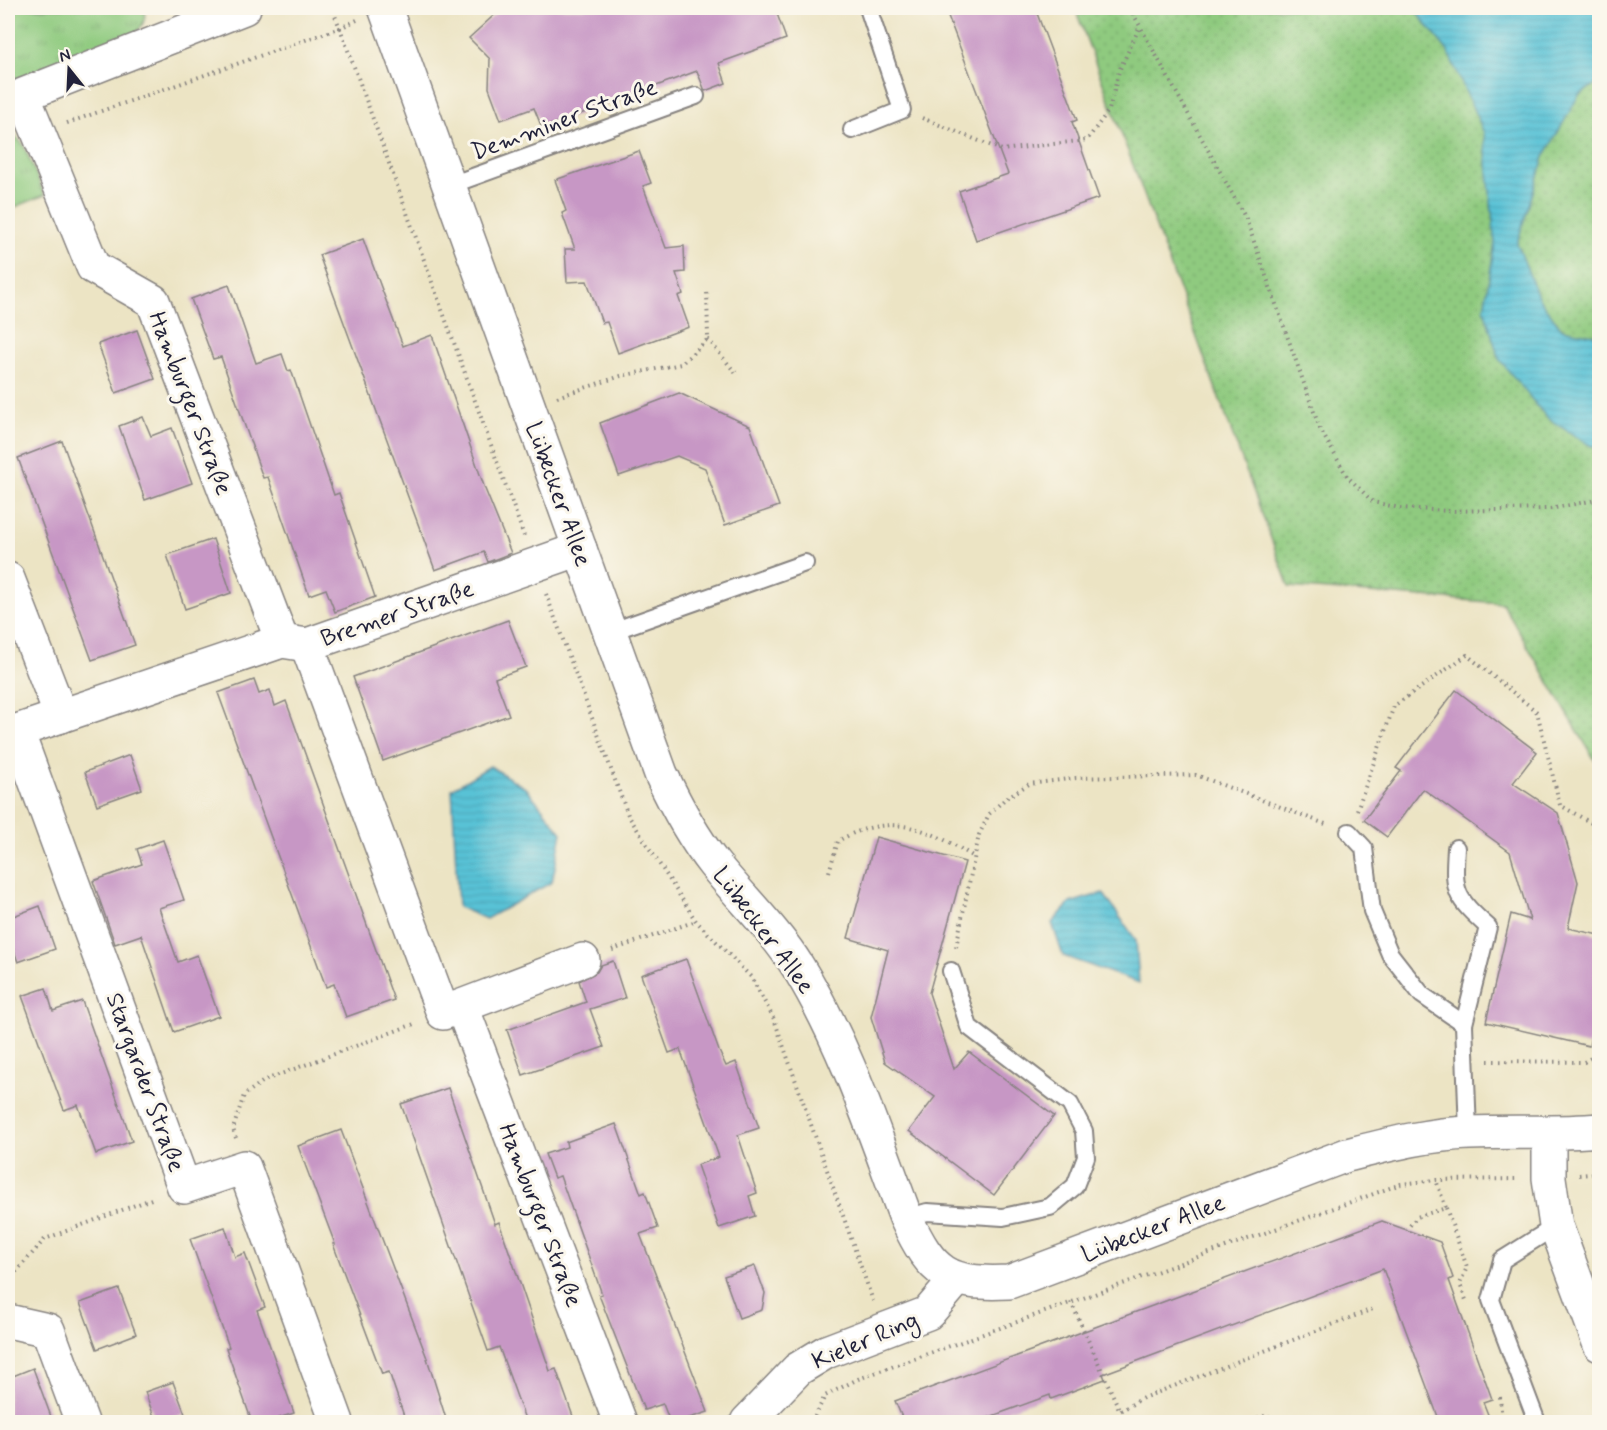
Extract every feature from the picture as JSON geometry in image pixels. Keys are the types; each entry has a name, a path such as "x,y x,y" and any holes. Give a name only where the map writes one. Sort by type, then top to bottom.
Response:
{"street":[{"path":"15,95 244,8"},
{"name":"Lübecker Allee","path":"385,8 661,774 680,814 714,864 765,922 797,965 826,1014 847,1062 906,1218 917,1241 932,1263 956,1280 979,1283 1009,1281 1347,1155 1399,1142 1468,1133 1549,1134 1599,1130"},
{"name":"Hamburger Straße","path":"15,95 38,133 93,267 153,301 295,643 453,1010 620,1422"},
{"name":"Bremer Straße","path":"12,732 295,643 580,549"},
{"path":"8,579 61,716"},
{"name":"Stargarder Straße","path":"12,732 184,1187 244,1167"},
{"path":"453,1010 583,960"},
{"path":"1549,1134 1549,1178 1556,1226 1599,1345"},
{"path":"244,1167 337,1422"},
{"name":"Kieler Ring","path":"747,1422 798,1369 826,1352 928,1313 956,1280"},
{"path":"8,1321 48,1330 82,1422"}],"lane":[{"path":"852,130 902,110 868,8"},
{"name":"Demminer Straße","path":"448,186 696,96"},
{"path":"610,632 805,563"},
{"path":"1349,832 1364,848 1372,911 1390,954 1422,995 1464,1024"},
{"path":"1456,848 1454,883 1465,906 1488,927 1464,1024 1468,1133"},
{"path":"906,1218 927,1212 1003,1217 1050,1207 1075,1186 1086,1157 1084,1131 1070,1104 969,1027 951,970"},
{"path":"1537,1422 1491,1300 1502,1260 1556,1226"}],"path":[{"path":"332,8 627,815 696,921 751,977 774,1019 884,1329"},
{"path":"38,133 340,28 385,8"},
{"path":"1130,8 1246,219 1320,429 1347,476 1373,502 1400,508 1448,512 1550,509 1599,499"},
{"path":"902,110 1002,150 1087,140 1109,110 1119,71 1140,25"},
{"path":"707,289 708,339 738,376"},
{"path":"528,407 621,376 681,364 708,339"},
{"path":"951,970 979,835 989,814 1006,798 1029,784 1076,778 1196,775 1349,832 1394,706 1467,655 1537,712 1560,805 1599,828"},
{"path":"828,872 838,841 853,832 891,826 918,827 946,839 974,857"},
{"path":"583,960 696,921"},
{"path":"244,1167 233,1129 244,1095 265,1080 453,1010"},
{"path":"1467,1061 1584,1062 1599,1053"},
{"path":"814,1421 825,1396 858,1379 1401,1184 1436,1180 1549,1178 1597,1174 1599,1185"},
{"path":"1406,1230 1417,1217 1446,1208 1436,1180"},
{"path":"8,1281 45,1239 184,1187"},
{"path":"1071,1302 1120,1411 1118,1422"},
{"path":"1120,1411 1143,1398 1373,1309"},
{"path":"1240,1422 1265,1416 1293,1422"}],"green space":[{"path":"8,8 144,8 145,17 140,28 130,37 25,78 8,78"},
{"path":"1075,8 1599,8 1599,767 1502,603 1289,587"},
{"path":"8,129 23,144 45,195 8,210"}],"water":[{"path":"1413,8 1599,8 1599,82 1579,95 1544,157 1517,243 1539,299 1562,329 1599,336 1599,446 1591,446 1547,418 1499,359 1484,309 1495,243 1484,133 1447,50"},
{"path":"490,766 527,789 562,833 552,882 486,919 458,907 452,789"},
{"path":"1103,893 1136,940 1139,983 1063,956 1052,923 1070,903"}],"building":[{"path":"502,8 775,8 786,39 719,63 726,83 705,91 697,71 542,128 534,108 501,120 489,88 490,59 469,38"},
{"path":"945,8 1035,8 1077,120 1072,122 1099,198 976,240 959,191 1008,174"},
{"path":"639,151 651,183 643,186 666,248 684,246 685,272 676,273 683,294 678,296 689,327 618,353 607,322 602,323 587,281 567,282 565,249 575,249 562,213 566,211 555,180"},
{"path":"363,239 403,346 432,335 485,489 511,553 488,562 484,552 435,570 319,255"},
{"path":"229,285 256,363 282,354 288,371 291,370 334,495 339,493 375,597 335,612 326,589 309,595 268,477 263,478 221,357 213,359 191,299"},
{"path":"137,330 155,379 116,393 98,344"},
{"path":"679,393 750,426 779,506 725,525 705,468 677,456 619,476 600,423"},
{"path":"143,417 151,436 172,428 192,483 145,500 119,426"},
{"path":"62,441 135,645 92,660 18,458"},
{"path":"213,539 231,593 185,609 167,555"},
{"path":"508,620 526,667 495,678 509,715 383,761 353,677"},
{"path":"254,680 259,694 270,690 275,706 286,701 394,1000 346,1017 334,984 326,987 218,693"},
{"path":"1456,690 1537,752 1513,783 1558,813 1578,882 1568,928 1599,935 1599,1002 1589,1046 1486,1022 1511,914 1530,920 1510,852 1423,789 1387,837 1364,820 1401,771 1396,768"},
{"path":"130,755 142,789 97,805 85,772"},
{"path":"876,837 965,862 929,993 954,1069 969,1052 1054,1116 994,1195 909,1131 935,1097 885,1062 871,1017 888,950 848,938"},
{"path":"163,840 184,900 159,908 178,962 197,955 219,1016 174,1032 141,935 115,944 93,881 142,864 137,849"},
{"path":"40,906 55,949 18,962 8,934 8,918"},
{"path":"686,959 719,1051 726,1066 736,1062 759,1128 738,1135 757,1193 749,1196 755,1216 719,1228 697,1165 719,1157 680,1049 669,1053 641,975"},
{"path":"613,961 625,998 590,1009 604,1047 523,1075 507,1030 586,1002 579,981 597,972 601,965"},
{"path":"46,988 53,1011 82,1001 132,1141 96,1154 78,1105 64,1110 22,996"},
{"path":"448,1088 495,1224 499,1222 550,1371 556,1369 575,1422 526,1422 499,1347 488,1351 401,1104"},
{"path":"616,1124 641,1194 645,1192 658,1228 640,1234 708,1412 677,1422 670,1422 663,1404 644,1410 599,1295 602,1294 560,1176 554,1178 545,1154 567,1147 566,1142"},
{"path":"341,1130 427,1358 447,1422 406,1422 389,1372 382,1374 333,1244 335,1244 298,1146"},
{"path":"1382,1221 1440,1242 1453,1278 1449,1280 1492,1399 1483,1402 1491,1422 1440,1422 1383,1269 1103,1374 1105,1379 1051,1399 1050,1395 976,1422 904,1422 895,1401"},
{"path":"225,1227 235,1257 245,1253 265,1307 257,1310 294,1413 267,1422 252,1422 226,1348 229,1347 190,1239"},
{"path":"755,1266 765,1293 762,1310 739,1318 724,1276"},
{"path":"119,1289 136,1334 97,1349 80,1303"},
{"path":"33,1368 53,1422 8,1422 8,1378"},
{"path":"173,1382 185,1414 156,1422 145,1392"}]}
